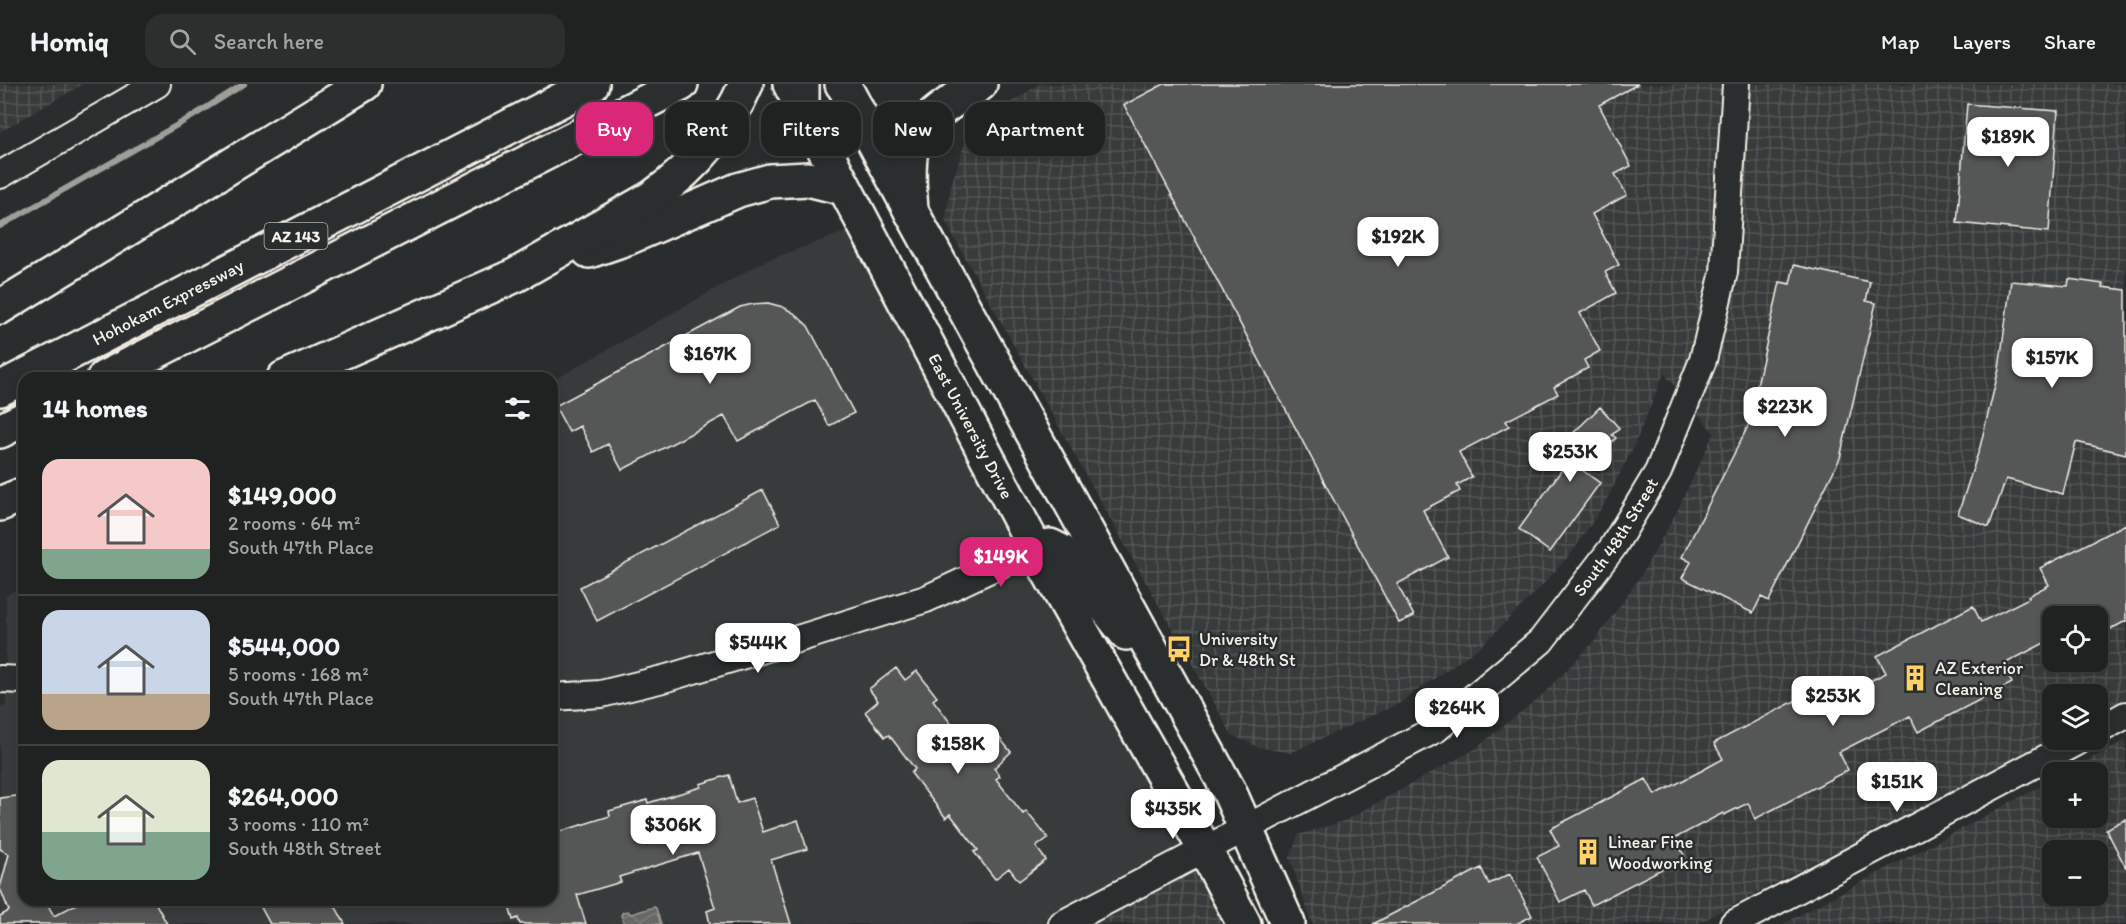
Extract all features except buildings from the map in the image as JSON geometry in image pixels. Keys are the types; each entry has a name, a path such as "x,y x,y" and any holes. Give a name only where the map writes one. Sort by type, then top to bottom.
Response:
{"main road":[{"path":"0,307 364,84"},
{"name":"Hohokam Expressway","path":"33,372 592,84"},
{"name":"AZ 143","path":"116,372 681,84"},
{"path":"516,275 638,206 670,184 702,154 727,121 746,84"},
{"path":"911,211 911,158 918,135 940,111 980,84"},
{"path":"843,85 1229,791 1288,924"},
{"name":"East University Drive","path":"798,92 844,188 1035,548 1204,848 1244,924"},
{"path":"298,372 516,275 627,238 754,185 770,181 798,179 817,180 844,188"},
{"name":"Hohokam Expressway","path":"0,389 18,380"},
{"path":"0,431 18,422"},
{"path":"0,504 18,496"},
{"path":"1035,548 1050,546 1062,552 1175,692"}],"street":[{"path":"0,175 157,84"},
{"name":"South 48th Street","path":"1062,924 1246,826 1436,729 1541,641 1613,547 1658,472 1703,360 1724,272 1736,84"},
{"path":"558,697 601,694 667,678 926,599 1035,548"},
{"path":"0,679 18,680"},
{"path":"2108,724 2126,715"},
{"path":"1733,924 2061,750"}],"shaded area":[{"path":"0,84 83,84 0,132"},
{"path":"1040,84 2126,84 2126,698 2108,708 2108,684 2042,684 2042,743 1697,924 1312,924 1290,858 1298,835 1344,821 1475,749 1542,695 1594,642 1640,577 1676,513 1714,433 1664,373 1634,446 1605,503 1573,551 1537,591 1481,646 1398,704 1290,753 1258,747 1232,735 945,221 951,185 965,143 965,156 1105,156 1105,102 1011,102"},
{"path":"864,225 1204,848 1062,924 0,924 0,707 6,705 6,595 18,590 18,906 558,906 558,378 763,262"},
{"path":"2126,740 2126,924 1783,924 2042,785 2042,828 2108,828 2108,762 2085,762"},
{"path":"1204,848 1244,924 1062,924"}],"water":[{"path":"654,907 661,924 624,924 621,915 623,912 628,911 631,914"}],"waterway":[{"path":"0,226 193,116 244,84"}],"place":[{"name":"University Dr & 48th St","path":"1179,649"},
{"name":"AZ Exterior Cleaning","path":"1915,678"},
{"name":"Linear Fine Woodworking","path":"1588,852"}]}
